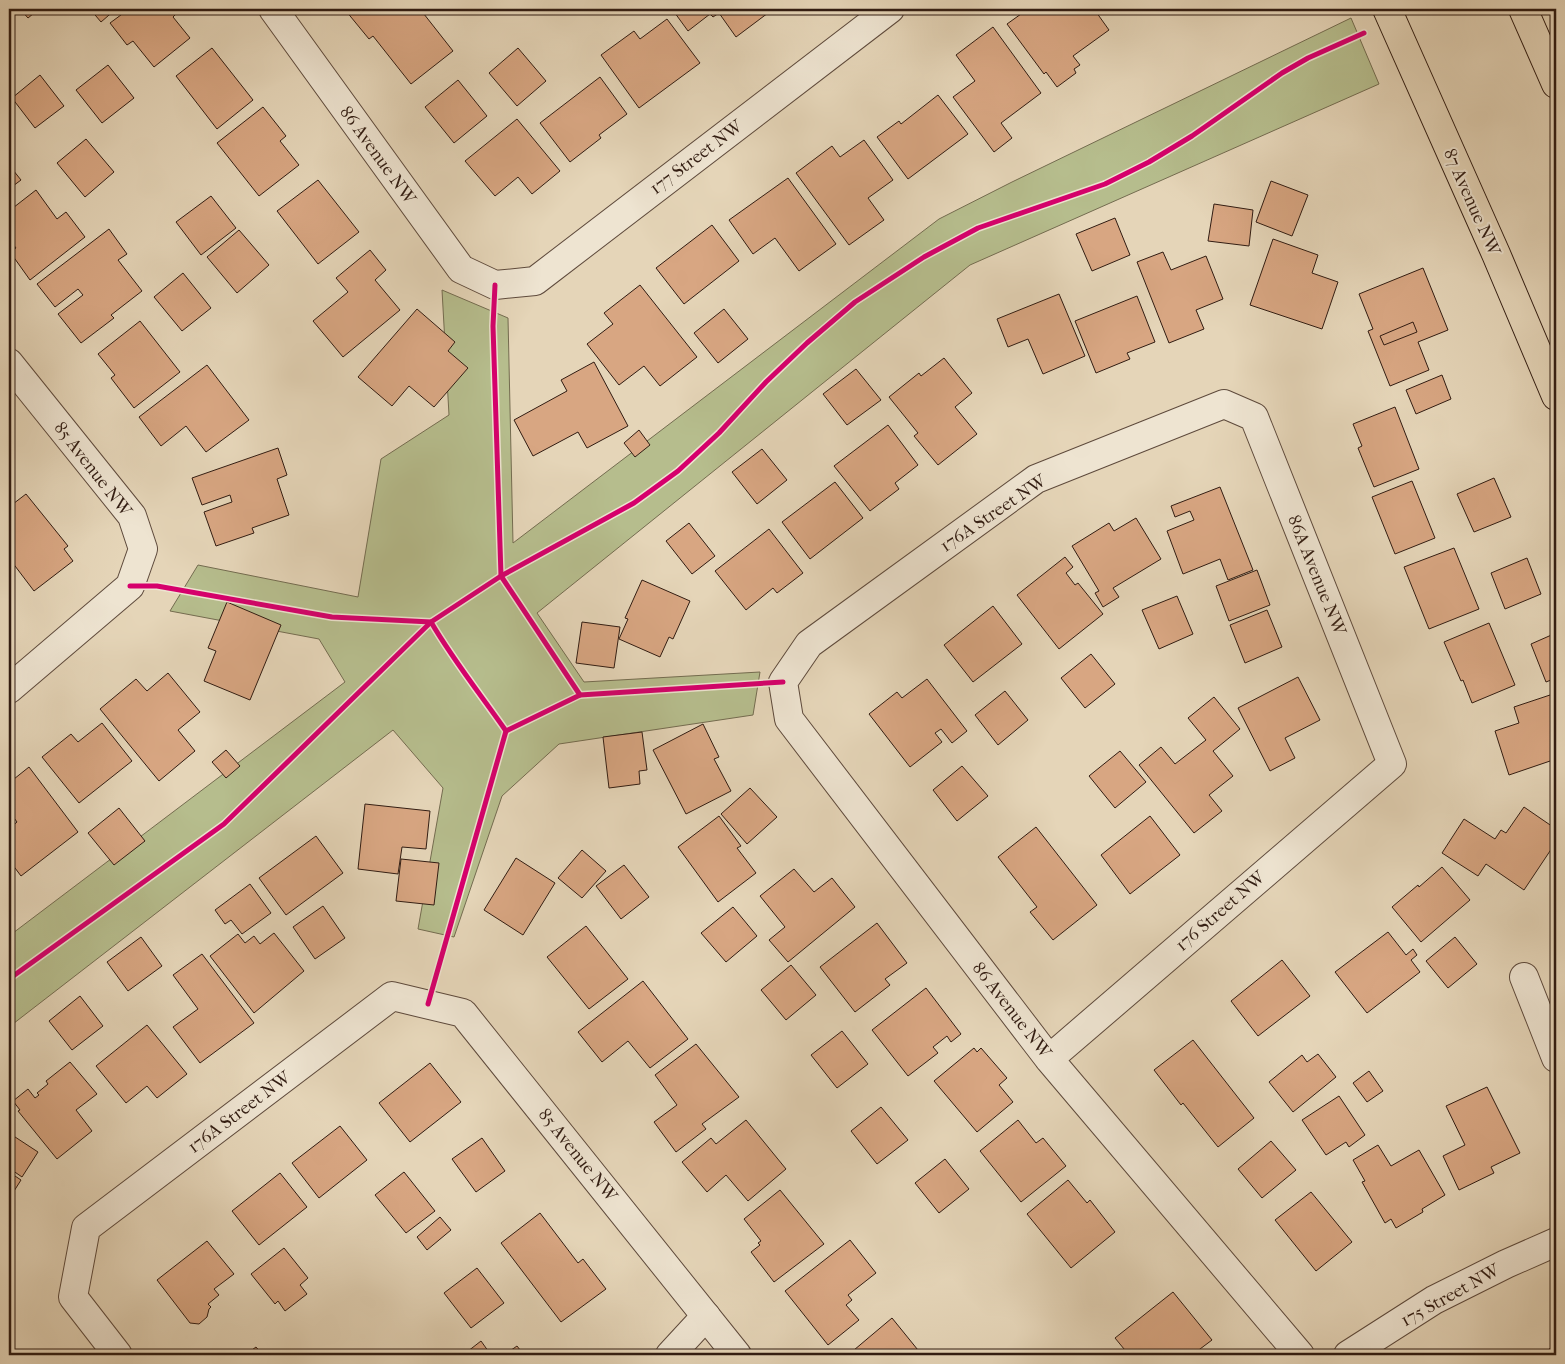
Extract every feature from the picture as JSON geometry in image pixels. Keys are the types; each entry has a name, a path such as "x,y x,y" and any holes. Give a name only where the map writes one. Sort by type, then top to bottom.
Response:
{"main road":[{"name":"87 Avenue NW","path":"1387,9 1556,396"},
{"path":"1523,9 1556,84"}],"street":[{"name":"86 Avenue NW","path":"274,9 461,269 495,285"},
{"name":"177 Street NW","path":"495,285 534,281 890,9"},
{"name":"85 Avenue NW","path":"9,363 132,516 143,549 130,586 9,689"},
{"name":"176A Street NW","path":"809,644 1036,479 1224,404"},
{"name":"86A Avenue NW","path":"1224,404 1254,417 1392,764"},
{"name":"86 Avenue NW","path":"809,644 783,682 789,719 1049,1059 1300,1355"},
{"name":"176 Street NW","path":"1049,1059 1392,764"},
{"path":"1524,977 1556,1058"},
{"name":"85 Avenue NW","path":"392,996 463,1013 737,1355"},
{"name":"176A Street NW","path":"118,1355 73,1297 86,1228 392,996"},
{"name":"175 Street NW","path":"1348,1355 1434,1300 1506,1264 1556,1242"},
{"path":"670,1355 706,1316"}],"green space":[{"path":"1351,18 1379,84 970,265 537,613 584,682 760,672 753,715 559,744 502,796 454,937 418,929 443,788 393,730 9,1027 9,936 345,682 319,639 170,611 198,565 358,597 381,459 449,415 442,290 508,318 513,543 939,219"}],"building":[{"path":"20,9 39,9 28,18"},
{"path":"90,9 116,9 101,22"},
{"path":"129,9 172,9 176,14 173,17 190,38 154,67 133,41 127,45 110,23"},
{"path":"349,9 420,9 453,51 411,84 373,36 369,39 346,11"},
{"path":"672,9 764,9 768,13 736,37 719,13 713,17 710,14 688,31"},
{"path":"1028,9 1094,9 1109,30 1073,56 1080,65 1074,69 1076,73 1057,87 1046,72 1044,74 1007,24"},
{"path":"667,19 700,63 639,108 601,55 634,31 640,39"},
{"path":"993,27 1041,93 1001,123 1012,138 994,152 953,97 975,81 956,55"},
{"path":"212,48 253,100 217,129 176,76"},
{"path":"518,48 546,81 517,106 489,73"},
{"path":"108,65 134,98 102,123 76,90"},
{"path":"40,75 64,106 35,128 12,98"},
{"path":"600,77 627,114 599,135 601,138 570,162 540,123"},
{"path":"458,80 487,116 454,143 425,107"},
{"path":"938,95 968,134 908,179 877,137 899,121 901,124"},
{"path":"263,107 286,136 280,141 299,165 259,196 217,143"},
{"path":"517,119 560,171 532,194 518,177 495,196 465,161"},
{"path":"86,139 114,172 85,197 57,163"},
{"path":"864,140 893,180 868,198 884,220 849,245 796,173 832,146 840,157"},
{"path":"9,165 21,180 9,189"},
{"path":"788,178 836,244 799,271 775,238 753,254 729,220"},
{"path":"318,180 359,232 318,264 277,211"},
{"path":"1271,181 1308,195 1292,236 1256,222"},
{"path":"36,190 57,219 66,212 85,237 30,280 10,252 16,248 9,239 9,211"},
{"path":"211,196 236,228 201,255 176,222"},
{"path":"1214,204 1253,210 1249,246 1208,241"},
{"path":"1115,218 1130,255 1092,271 1076,234"},
{"path":"712,225 739,261 684,304 656,268"},
{"path":"109,229 127,254 118,260 142,291 111,315 114,318 81,343 58,314 83,295 78,289 55,307 37,284"},
{"path":"239,230 269,265 237,293 207,257"},
{"path":"1273,239 1318,255 1312,273 1338,282 1322,329 1250,305"},
{"path":"370,250 386,270 375,280 400,310 343,357 313,321 348,292 336,278"},
{"path":"1163,252 1171,270 1206,256 1223,299 1196,310 1204,329 1169,343 1137,262"},
{"path":"1423,268 1448,330 1418,342 1429,370 1390,386 1368,331 1373,329 1359,294"},
{"path":"183,273 211,308 182,331 154,297"},
{"path":"640,285 697,357 660,386 644,366 619,385 587,344 613,324 604,313"},
{"path":"1059,294 1085,356 1043,374 1028,339 1008,347 997,319"},
{"path":"1137,296 1155,342 1127,353 1130,359 1096,373 1075,321"},
{"path":"417,309 455,342 448,351 468,368 434,407 409,386 392,406 358,377"},
{"path":"724,309 748,339 718,363 694,333"},
{"path":"140,321 180,372 134,408 111,378 115,375 98,354"},
{"path":"1413,322 1417,332 1384,345 1380,336"},
{"path":"944,358 972,393 955,407 977,434 938,465 914,436 918,433 889,397 919,373 921,376"},
{"path":"594,362 628,426 587,448 578,432 533,456 514,420 567,391 561,380"},
{"path":"207,365 249,420 206,452 186,426 161,446 139,417"},
{"path":"856,369 881,400 847,425 823,394"},
{"path":"1442,375 1451,399 1416,414 1406,390"},
{"path":"1395,407 1419,469 1374,487 1358,448 1362,446 1353,424"},
{"path":"888,425 918,465 895,483 899,489 870,511 834,466"},
{"path":"639,430 650,445 635,457 624,443"},
{"path":"278,448 287,475 277,479 289,515 252,528 254,533 216,546 204,512 232,502 230,495 202,505 192,478"},
{"path":"762,449 787,480 757,504 732,472"},
{"path":"1494,478 1511,517 1474,532 1457,494"},
{"path":"1412,481 1435,538 1395,554 1372,497"},
{"path":"835,482 863,518 810,559 782,522"},
{"path":"1220,487 1253,570 1228,580 1220,559 1183,574 1167,531 1194,520 1190,511 1175,517 1171,506"},
{"path":"26,494 68,546 64,549 73,561 34,591 12,562 9,566 9,507"},
{"path":"1136,518 1161,559 1113,588 1119,597 1103,607 1095,593 1099,591 1072,546 1109,523 1114,531"},
{"path":"689,523 715,556 692,574 666,541"},
{"path":"769,529 803,573 777,593 773,588 746,610 715,571"},
{"path":"1454,548 1479,609 1429,629 1404,567"},
{"path":"1065,557 1073,567 1066,573 1075,585 1078,583 1103,614 1059,649 1017,595"},
{"path":"1527,558 1541,594 1505,609 1491,573"},
{"path":"1257,570 1270,605 1229,621 1216,586"},
{"path":"642,580 690,601 673,639 669,637 660,657 619,639 628,619 625,618"},
{"path":"1177,596 1193,634 1159,649 1142,610"},
{"path":"227,602 281,625 250,700 204,681 216,651 208,648"},
{"path":"993,606 1022,644 973,682 944,645"},
{"path":"1267,610 1282,647 1245,663 1230,625"},
{"path":"582,622 620,627 614,668 576,663"},
{"path":"1489,623 1515,685 1472,703 1444,642"},
{"path":"1556,633 1556,678 1546,682 1531,644"},
{"path":"1091,654 1115,684 1085,708 1061,678"},
{"path":"168,673 200,712 178,730 195,751 159,781 100,709 136,679 147,691"},
{"path":"1298,677 1320,720 1285,738 1295,758 1270,771 1238,708"},
{"path":"927,679 967,731 952,743 941,729 935,733 942,742 910,767 869,714 897,692 902,698"},
{"path":"1005,691 1028,720 998,745 975,715"},
{"path":"1556,693 1556,759 1509,775 1495,731 1519,723 1514,707"},
{"path":"1214,697 1240,729 1213,751 1233,776 1209,795 1222,811 1194,833 1139,765 1161,747 1175,764 1206,740 1188,718"},
{"path":"102,723 132,761 79,803 42,757 71,734 78,742"},
{"path":"703,724 719,757 714,759 731,791 686,814 653,750"},
{"path":"642,732 647,770 639,771 640,784 609,788 603,737"},
{"path":"226,750 240,766 226,778 212,762"},
{"path":"1120,751 1146,782 1115,808 1089,776"},
{"path":"962,766 988,796 957,821 933,790"},
{"path":"29,767 78,832 21,876 9,860 9,829 17,822 9,811 9,783"},
{"path":"750,788 777,817 747,844 721,814"},
{"path":"365,804 430,811 426,849 402,847 398,874 358,869"},
{"path":"1524,807 1556,829 1556,842 1524,890 1486,864 1478,876 1442,853 1464,819 1495,839 1501,830 1506,833"},
{"path":"119,808 145,841 114,865 88,833"},
{"path":"719,816 741,846 737,848 756,873 718,902 678,847"},
{"path":"1150,816 1180,855 1130,894 1101,855"},
{"path":"1036,827 1097,905 1053,940 1030,912 1037,907 998,857"},
{"path":"316,836 343,873 286,915 259,878"},
{"path":"582,850 606,871 582,898 558,878"},
{"path":"516,858 555,883 523,935 484,910"},
{"path":"401,859 439,863 434,905 396,901"},
{"path":"624,865 649,897 621,919 596,886"},
{"path":"1442,867 1470,900 1421,942 1392,907"},
{"path":"794,869 814,892 832,878 855,907 788,962 769,940 785,927 760,896"},
{"path":"250,884 271,913 242,934 231,920 225,924 215,910"},
{"path":"323,906 345,938 315,959 293,927"},
{"path":"733,907 757,936 726,962 701,933"},
{"path":"877,923 907,963 885,979 890,985 855,1012 820,967"},
{"path":"586,926 628,979 589,1009 547,957"},
{"path":"1388,932 1406,955 1413,949 1417,955 1411,960 1420,972 1367,1013 1335,972"},
{"path":"274,933 304,971 254,1013 210,956 238,934 245,943 254,936 260,944"},
{"path":"141,937 162,966 128,991 107,962"},
{"path":"1455,937 1477,964 1448,988 1426,961"},
{"path":"202,954 254,1023 200,1063 173,1027 198,1009 173,975"},
{"path":"1282,960 1310,996 1258,1036 1231,1001"},
{"path":"791,965 816,995 786,1020 761,990"},
{"path":"643,981 688,1039 650,1068 628,1041 602,1062 578,1032"},
{"path":"926,988 961,1034 951,1042 947,1036 933,1047 938,1053 908,1076 872,1030"},
{"path":"80,996 103,1026 72,1050 49,1021"},
{"path":"147,1025 187,1074 157,1098 147,1086 126,1103 96,1066"},
{"path":"842,1031 868,1064 837,1088 811,1055"},
{"path":"1193,1040 1254,1118 1218,1147 1183,1103 1181,1105 1154,1070"},
{"path":"696,1044 739,1097 702,1124 706,1129 676,1152 654,1122 677,1105 655,1075"},
{"path":"974,1048 977,1052 981,1048 1007,1078 999,1085 1013,1102 977,1132 934,1081"},
{"path":"1318,1054 1336,1077 1293,1112 1269,1082 1302,1055 1307,1062"},
{"path":"70,1062 97,1094 76,1110 92,1131 57,1159 18,1111 20,1110 13,1101 28,1089 35,1098 39,1095 37,1093 48,1084 46,1081"},
{"path":"430,1063 461,1102 410,1142 379,1103"},
{"path":"1369,1071 1383,1091 1367,1102 1353,1083"},
{"path":"1487,1087 1520,1153 1491,1167 1494,1173 1459,1190 1443,1156 1465,1145 1446,1106"},
{"path":"1339,1096 1365,1135 1349,1147 1346,1142 1326,1155 1302,1120"},
{"path":"881,1107 908,1140 877,1164 851,1131"},
{"path":"746,1120 786,1169 748,1201 726,1175 707,1192 682,1162 711,1138 716,1144"},
{"path":"1018,1120 1036,1143 1043,1138 1066,1166 1021,1202 980,1151"},
{"path":"340,1126 367,1160 319,1198 292,1163"},
{"path":"9,1133 38,1152 22,1177 9,1168"},
{"path":"482,1138 505,1171 476,1192 452,1159"},
{"path":"1271,1141 1296,1170 1262,1198 1238,1169"},
{"path":"1378,1145 1391,1166 1419,1150 1445,1195 1422,1209 1423,1212 1396,1228 1391,1219 1385,1223 1362,1182 1365,1181 1353,1160"},
{"path":"945,1159 969,1189 939,1213 915,1183"},
{"path":"9,1172 21,1180 9,1199"},
{"path":"404,1172 435,1211 406,1233 375,1195"},
{"path":"280,1173 307,1207 259,1245 232,1211"},
{"path":"1068,1180 1087,1203 1090,1200 1115,1232 1071,1268 1027,1214"},
{"path":"780,1190 824,1244 774,1282 751,1252 760,1245 758,1243 761,1241 744,1219"},
{"path":"1311,1192 1352,1242 1316,1271 1275,1220"},
{"path":"540,1213 578,1263 583,1259 606,1289 561,1322 501,1243"},
{"path":"440,1217 451,1230 427,1250 417,1237"},
{"path":"850,1240 876,1273 848,1295 852,1300 846,1305 859,1320 828,1345 785,1291"},
{"path":"207,1241 234,1274 214,1289 219,1295 208,1304 211,1307 207,1317 199,1324 190,1323 157,1280"},
{"path":"284,1248 308,1278 300,1285 307,1294 285,1311 278,1301 275,1304 251,1274"},
{"path":"477,1268 504,1303 471,1328 444,1293"},
{"path":"1173,1292 1212,1340 1192,1355 1129,1355 1115,1338"},
{"path":"892,1318 922,1355 858,1355 854,1350"},
{"path":"481,1341 491,1355 463,1355"},
{"path":"1556,1344 1556,1355 1541,1355"},
{"path":"517,1346 524,1355 504,1355"},
{"path":"256,1347 263,1355 245,1355"}],"cycle path":[{"path":"9,979 224,824 431,622 501,576 634,503 678,471 719,433 766,382 807,343 855,302 924,257 978,228 1105,184 1149,162 1192,136 1282,73 1308,58 1364,33"},
{"path":"495,285 493,326 501,576 580,695 506,731"},
{"path":"130,586 157,586 332,617 431,622 458,664 506,731 428,1004"},
{"path":"580,695 783,682"}]}
